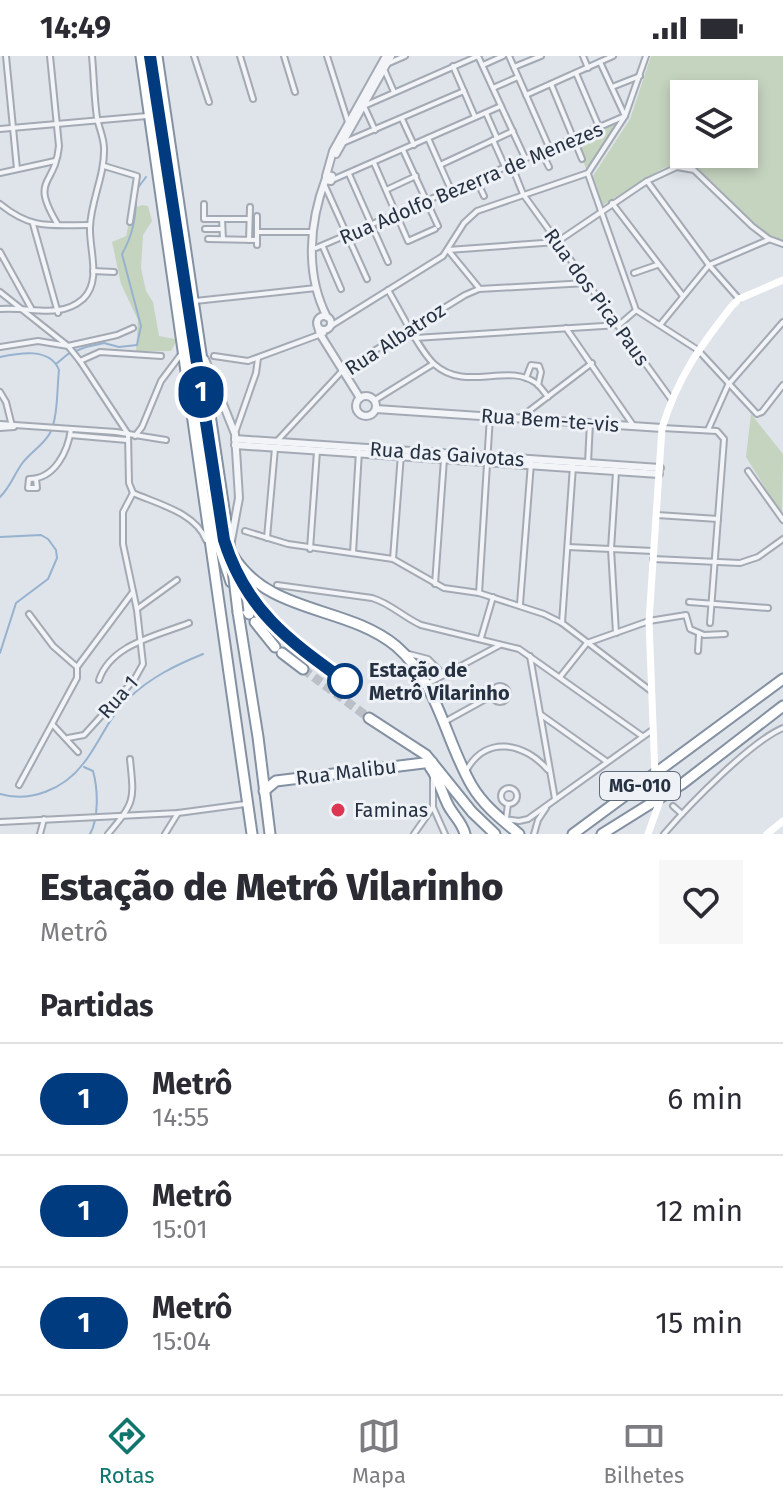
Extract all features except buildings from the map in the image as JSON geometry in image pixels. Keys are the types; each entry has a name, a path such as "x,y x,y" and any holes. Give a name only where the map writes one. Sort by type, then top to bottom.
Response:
{"highway":[{"path":"141,56 252,834"},
{"path":"157,56 240,607 270,834"},
{"path":"172,273 179,294 217,540 231,582"},
{"path":"230,549 247,575 273,593 290,602 355,622 378,633 403,652 427,684 479,796 495,815 519,834"},
{"path":"240,607 278,650 303,669"},
{"name":"MG-010","path":"573,834 783,679"},
{"name":"MG-010","path":"602,834 661,798 783,706"},
{"path":"369,718 403,739 495,834"},
{"path":"431,765 449,808 462,823 465,834"},
{"name":"Rua Malibu","path":"264,791 276,781 431,765"}],"main road":[{"path":"657,771 649,621 662,428 671,399 698,350 739,299 783,280"},
{"path":"648,834 661,798"},
{"path":"649,806 654,816"},
{"path":"767,834 783,821"}],"street":[{"path":"6,56 17,169"},
{"path":"50,56 59,146 43,194 58,225"},
{"path":"0,309 19,307 58,313 83,299 91,286 90,225 104,166 92,56"},
{"path":"194,56 209,102"},
{"path":"240,56 253,99"},
{"path":"284,56 295,92"},
{"path":"327,56 350,125"},
{"path":"377,56 385,63 394,92"},
{"path":"367,279 348,236 329,179 328,164 385,63 405,56"},
{"path":"461,56 464,62"},
{"path":"362,105 478,56 525,158"},
{"path":"483,65 503,56"},
{"path":"509,56 549,147"},
{"path":"514,67 541,56"},
{"path":"583,56 588,68"},
{"path":"526,95 613,56"},
{"path":"214,356 248,361 322,330 443,256 464,223 477,211 588,173 625,116 646,56"},
{"path":"600,62 625,116"},
{"path":"453,66 475,117"},
{"path":"576,73 599,127"},
{"path":"612,87 640,76"},
{"path":"493,88 518,77"},
{"path":"551,84 582,159"},
{"path":"340,142 464,91"},
{"path":"362,105 375,130"},
{"path":"329,179 349,174 501,106"},
{"name":"Rua dos Pica Paus","path":"486,113 495,139 523,194 671,399"},
{"path":"0,129 149,116"},
{"name":"Rua Adolfo Bezerra de Menezes","path":"320,248 625,116"},
{"path":"402,119 414,145"},
{"path":"440,165 513,131"},
{"path":"428,138 451,190"},
{"path":"374,163 408,241 437,227 403,150"},
{"path":"541,151 549,167"},
{"path":"0,173 55,161"},
{"path":"104,166 137,176 130,222"},
{"path":"448,250 557,242 647,181 677,167 694,170 769,239 783,244"},
{"path":"588,173 636,310 698,350 728,385 759,414 783,385"},
{"path":"349,174 388,262"},
{"path":"386,190 416,176"},
{"path":"329,179 318,207 311,259 322,330 360,398"},
{"path":"476,179 484,196"},
{"path":"647,181 709,265 739,299"},
{"path":"612,203 683,296"},
{"path":"0,204 18,218 33,224 90,225"},
{"path":"204,204 204,219 249,219"},
{"path":"249,240 250,207"},
{"path":"318,207 320,248 341,289"},
{"path":"208,239 257,243 257,216"},
{"path":"222,219 223,239"},
{"path":"33,224 58,313"},
{"path":"205,229 222,229"},
{"path":"257,232 313,232"},
{"path":"660,325 709,265 769,239"},
{"path":"313,264 320,248"},
{"path":"448,250 479,289"},
{"path":"0,252 31,308"},
{"path":"634,273 657,265"},
{"path":"93,271 114,272"},
{"name":"Rua Albatroz","path":"276,445 343,370 479,289 587,283"},
{"path":"193,301 316,288"},
{"path":"388,290 433,364 458,377 526,378 538,385 548,397"},
{"path":"0,292 70,348 131,437 129,483 133,493 192,520 203,531 211,555"},
{"path":"319,303 328,317"},
{"path":"415,338 619,325 636,310"},
{"path":"322,330 322,316 343,319"},
{"path":"708,430 728,385 783,322"},
{"path":"0,347 38,341 70,348 133,328"},
{"path":"566,328 633,426"},
{"path":"200,347 235,440 239,498 230,549"},
{"path":"79,360 100,352 161,356"},
{"path":"131,437 142,427 161,381 182,353"},
{"path":"235,440 260,356"},
{"path":"521,417 592,363"},
{"path":"375,400 433,364"},
{"path":"526,378 531,365 539,366 538,385"},
{"path":"0,392 14,427"},
{"path":"367,396 375,400 376,409 370,415 361,414 356,406 360,398 367,396"},
{"name":"Rua Bem-te-vis","path":"376,409 708,430 722,435 724,444 718,519"},
{"path":"479,593 490,415"},
{"path":"588,463 590,422"},
{"path":"0,426 166,440"},
{"path":"36,479 50,471 65,455 71,432"},
{"name":"Rua das Gaivotas","path":"235,440 660,471"},
{"path":"267,538 276,445"},
{"path":"310,549 317,448"},
{"path":"353,553 359,451"},
{"path":"393,559 401,454"},
{"path":"435,584 444,456"},
{"path":"520,604 531,462"},
{"name":"Rua das Gaivotas","path":"574,465 588,463 616,468"},
{"path":"562,623 574,465"},
{"path":"616,468 611,549 616,633"},
{"path":"748,471 783,520"},
{"name":"Rua 1","path":"68,738 84,735 141,671 144,656 123,544 123,512 133,493"},
{"path":"656,515 718,519 710,623"},
{"path":"245,531 310,549 393,559 435,584 520,604 562,623 652,692"},
{"path":"568,547 715,562 748,562 783,539"},
{"path":"137,610 177,580"},
{"path":"277,585 384,601 408,620 421,625 503,644 530,655 642,736"},
{"path":"19,785 77,678 77,667 133,592"},
{"path":"481,638 493,597"},
{"path":"689,602 768,608"},
{"path":"29,614 53,646 77,667"},
{"path":"560,677 587,643 649,621 686,615 690,629 699,634 725,634"},
{"path":"99,680 109,660 189,623"},
{"path":"698,651 699,634"},
{"path":"427,684 503,644"},
{"path":"403,652 428,659 443,674"},
{"path":"530,655 555,799"},
{"path":"444,723 493,695"},
{"path":"540,714 606,761"},
{"path":"53,725 78,752"},
{"path":"664,834 765,737 783,728"},
{"path":"495,815 519,821 528,819 653,730"},
{"path":"465,768 488,751 511,746 525,749 550,772"},
{"path":"108,834 124,816 136,793 130,759"},
{"path":"431,765 433,807 445,834"},
{"path":"0,822 124,816 248,803"},
{"path":"506,819 508,804"},
{"path":"534,834 547,806"},
{"path":"673,806 682,814"},
{"path":"414,834 433,807"},
{"path":"165,834 180,811"},
{"path":"40,834 44,819"}],"green space":[{"path":"651,56 783,56 783,242 769,237 698,168 758,168 758,80 670,80 670,166 603,205 593,176 630,119"},
{"path":"621,119 587,171 575,138"},
{"path":"148,206 152,221 143,235 141,268 146,291 153,302 159,336 175,339 171,351 136,351 138,320 121,284 112,242 126,236 132,209"},
{"path":"751,414 783,454 782,515 746,457"}],"waterway":[{"path":"137,189 146,177"},
{"path":"56,364 68,354 86,347 104,343 119,347 137,345 141,326 122,254 133,226 136,195"},
{"path":"0,357 33,353 49,358 59,370 53,427 44,442 24,461 0,497"},
{"path":"0,537 41,535 56,550 57,558 48,579 16,603 0,653"},
{"path":"0,794 23,797 56,787 83,764 129,698 164,672 203,654"},
{"path":"84,767 93,771 96,786 96,812 90,834"}],"tunnel":[{"path":"303,669 369,718"}],"tram line":[{"path":"181,278 193,334"},
{"path":"211,453 214,491"}],"railway":[{"path":"147,56 221,541 235,578 254,609 278,637 308,664"}],"metro line":[{"name":"1","path":"150,56 224,540 246,593 263,615 293,644 345,681"}],"place":[{"name":"Estação de Metrô Vilarinho","path":"345,681"},
{"name":"Faminas","path":"338,810"}]}
